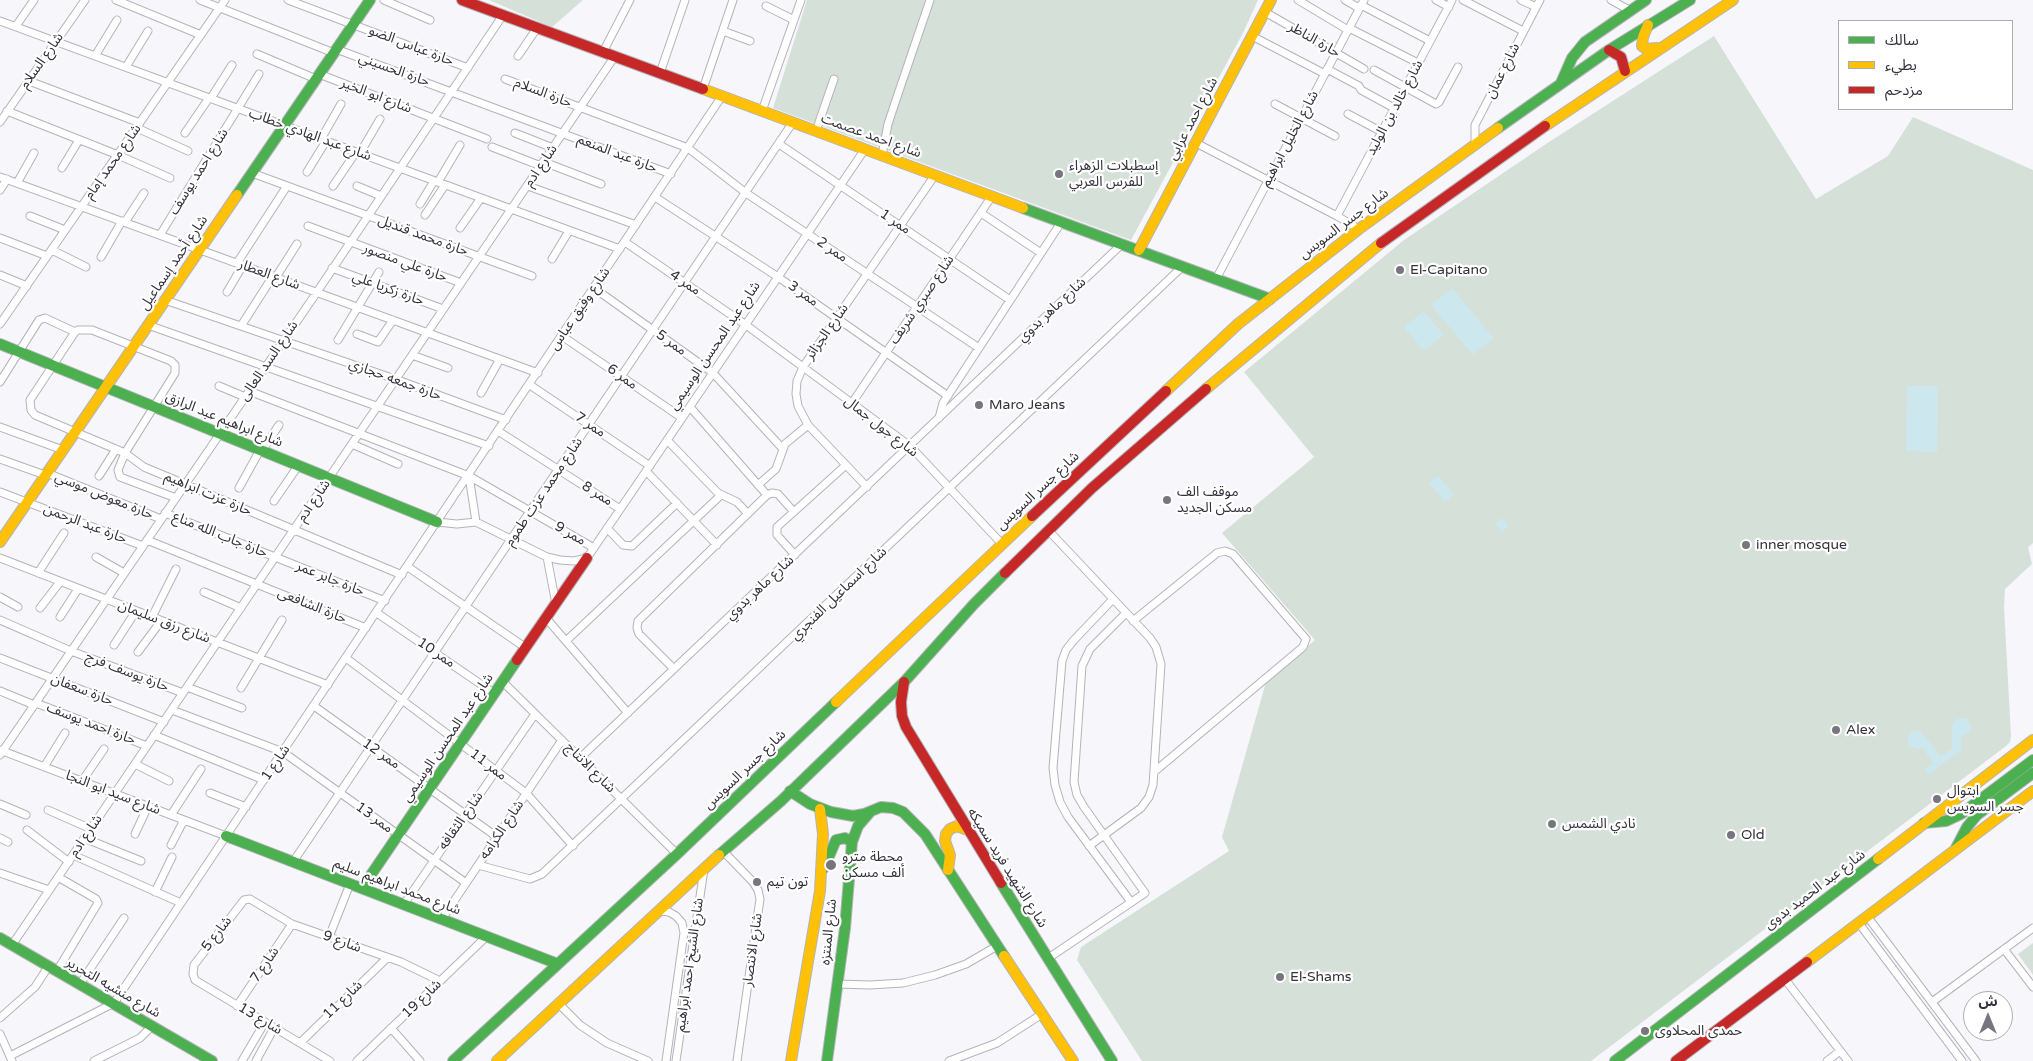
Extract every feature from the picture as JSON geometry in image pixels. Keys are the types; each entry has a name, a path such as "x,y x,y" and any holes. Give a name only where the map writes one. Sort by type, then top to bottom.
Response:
{"main road":[{"name":"شارع أحمد إسماعيل","path":"0,542 370,0"},
{"name":"شارع احمد عصمت","path":"462,0 1270,299"},
{"name":"شارع احمد عرابي","path":"1139,250 1271,0"},
{"path":"1561,83 1568,66 1581,46 1632,6 1646,0"},
{"name":"شارع جسر السويس","path":"453,1061 677,854 1216,343 1359,229 1474,144 1610,50 1690,0"},
{"path":"498,1061 790,791 905,681 974,604 1092,488 1198,396 1396,232 1625,71 1733,0"},
{"path":"1648,26 1642,42 1643,48 1650,49 1662,46"},
{"path":"1610,50 1621,57 1625,71"},
{"name":"شارع ابراهيم عبد الرازق","path":"0,344 437,522"},
{"name":"شارع عبد المحسن الوسيمي","path":"362,888 587,558"},
{"name":"شارع الشهيد فريد سميكه","path":"905,681 901,702 902,716 906,728 1047,959 1112,1061"},
{"name":"شارع عبد الحميد بدوى","path":"1614,1061 2033,740"},
{"path":"1924,823 1946,821 1961,814 2033,760"},
{"path":"1955,849 1962,833 1977,815 2033,773"},
{"path":"790,791 820,809 853,816 887,807 903,812 920,827 1073,1061"},
{"path":"1676,1061 2033,791"},
{"name":"شارع المنتزه","path":"792,1061 819,901 823,834 820,809"},
{"name":"شارع المنتزه","path":"827,1061 844,928 852,842 858,826 870,812"},
{"path":"948,870 950,855 946,834 950,829 958,826 968,830"},
{"name":"شارع محمد ابراهيم سليم","path":"226,836 558,964"},
{"path":"821,876 836,840 844,838 852,842"},
{"name":"شارع منشيه التحرير","path":"0,938 114,1003 207,1060"}],"street":[{"path":"16,26 34,0"},
{"name":"شارع السلام","path":"0,122 85,0"},
{"path":"116,0 201,35"},
{"name":"حارة الحسيني","path":"200,0 563,133"},
{"name":"شارع محمد إمام","path":"0,324 225,0"},
{"name":"حارة عباس الضو","path":"288,0 468,68"},
{"path":"384,0 430,20"},
{"path":"603,52 630,0"},
{"path":"660,73 685,0"},
{"path":"703,89 733,0"},
{"path":"762,111 801,0"},
{"path":"882,155 895,101 930,0"},
{"path":"1298,0 1348,29 1418,63"},
{"path":"1345,0 1361,4 1430,41"},
{"path":"1436,0 1450,3"},
{"path":"1463,0 1523,31"},
{"path":"1521,0 1536,8"},
{"name":"شارع عمان","path":"1474,144 1475,125 1540,0"},
{"path":"1611,0 1632,6"},
{"name":"شارع خالد بن الوليد","path":"1337,216 1450,3"},
{"name":"شارع الخليل ابراهيم","path":"1216,279 1361,4"},
{"path":"766,6 794,20"},
{"name":"حارة الناظر","path":"1265,12 1364,68"},
{"name":"شارع السد العالى","path":"1,752 220,434 503,15"},
{"path":"95,56 117,20"},
{"name":"شارع عبد الهادي خطاب","path":"1,24 16,26 620,249"},
{"path":"518,56 537,28"},
{"path":"723,30 750,41"},
{"path":"126,67 148,31"},
{"path":"1252,36 1359,86 1361,90 1394,108"},
{"name":"شارع ابو الخير","path":"256,54 487,139"},
{"name":"شارع ادم","path":"12,945 615,56"},
{"path":"185,133 232,65"},
{"path":"1374,70 1438,103 1458,67"},
{"path":"238,108 259,74"},
{"name":"حارة السلام","path":"506,78 688,148"},
{"path":"816,131 834,79"},
{"path":"29,81 138,125 188,150"},
{"name":"شارع وفيق عباس","path":"437,522 722,96"},
{"path":"306,172 341,104"},
{"path":"1275,104 1335,136"},
{"name":"شارع احمد يوسف","path":"160,235 238,108"},
{"path":"8,111 170,178"},
{"path":"1348,114 1382,132"},
{"path":"333,186 358,153 380,119"},
{"name":"شارع محمد عزت طموم","path":"294,862 794,122"},
{"path":"515,133 553,148"},
{"name":"حارة عبد المنعم","path":"563,133 671,174"},
{"path":"62,168 79,140"},
{"path":"1196,143 1359,229"},
{"name":"ممر 1","path":"779,144 1010,300"},
{"path":"426,214 439,183 460,145"},
{"path":"492,147 601,184"},
{"name":"ممر 2","path":"688,148 746,193 979,348"},
{"name":"شارع عبد المحسن الوسيمي","path":"587,558 865,149"},
{"path":"17,183 34,153"},
{"name":"حارة محمد قنديل","path":"252,174 532,276"},
{"name":"شارع الجزائر","path":"867,487 808,424 798,406 796,394 797,381 803,367 935,175"},
{"path":"0,190 3,178"},
{"name":"شارع العطار","path":"3,178 538,373"},
{"path":"420,204 439,183"},
{"path":"227,292 240,264 287,186"},
{"path":"357,186 381,196"},
{"path":"528,186 636,225"},
{"path":"101,257 144,193"},
{"name":"شارع صبري شريف","path":"852,403 992,196"},
{"name":"ممر 3","path":"655,197 778,277 948,396"},
{"path":"460,228 481,198"},
{"path":"981,213 1041,253"},
{"path":"30,216 65,230"},
{"name":"شارع ماهر بدوي","path":"939,418 943,403 1062,222"},
{"name":"حارة علي منصور","path":"308,226 461,283"},
{"path":"552,259 569,230"},
{"path":"0,238 86,267"},
{"name":"ممر 4","path":"625,242 746,324"},
{"path":"241,326 297,244"},
{"name":"شارع ماهر بدوي","path":"580,758 1122,244"},
{"name":"شارع اسماعيل الفنجري","path":"478,865 530,879 542,874 1183,266"},
{"name":"حارة زكريا علي","path":"332,268 443,309"},
{"path":"338,340 379,272"},
{"path":"0,274 27,286"},
{"name":"ممر 5","path":"594,288 713,372 782,448"},
{"name":"حارة جمعه حجازي","path":"165,300 395,379 506,420"},
{"path":"0,382 41,319 47,319 75,332"},
{"path":"357,334 377,342 393,320"},
{"name":"شارع جول جمال","path":"746,324 910,446 1002,544"},
{"path":"148,325 489,446"},
{"path":"52,365 75,332 81,329 88,329 172,361 175,365 175,373 118,467 120,477 176,498"},
{"name":"ممر 6","path":"562,336 682,418"},
{"path":"412,355 448,368"},
{"path":"481,393 500,359"},
{"name":"حارة عزت ابراهيم","path":"52,365 30,400 30,410 35,415 125,453 144,467 402,576"},
{"name":"ممر 7","path":"530,385 589,425 648,469 717,545"},
{"name":"ممر 9","path":"219,386 359,433 469,476 594,548"},
{"path":"690,407 767,495"},
{"path":"758,485 776,469 782,448 808,424"},
{"path":"239,488 261,450 279,425"},
{"path":"0,427 63,450"},
{"name":"ممر 8","path":"498,431 620,509"},
{"path":"667,440 721,495 737,502 748,514"},
{"path":"352,444 398,464"},
{"path":"99,476 116,449"},
{"name":"حارة معوض موسي","path":"0,459 163,516"},
{"path":"795,555 776,531 777,527 846,465"},
{"path":"274,501 298,466"},
{"path":"469,476 476,522"},
{"name":"حارة عبد الرحمن","path":"0,492 257,584"},
{"path":"674,669 639,634 637,624 767,495 772,493 778,494 794,512"},
{"path":"566,641 721,495"},
{"path":"607,528 623,546 632,546 677,503"},
{"name":"حارة جاب الله مناع","path":"163,516 276,557"},
{"path":"437,522 457,524 476,522 547,557 574,561 587,558"},
{"name":"شارع 1","path":"114,1003 437,522"},
{"path":"1048,530 1156,647 1161,664 1153,785 1149,797 1141,808 1089,846"},
{"path":"38,573 64,533"},
{"path":"1133,620 1217,553 1226,551 1234,554 1306,639 1303,647 1154,772"},
{"path":"96,557 124,573"},
{"name":"حارة جابر عمر","path":"276,557 385,601"},
{"path":"547,557 556,604"},
{"name":"شارع رزق سليمان","path":"0,558 328,685"},
{"path":"408,567 526,648"},
{"path":"152,617 176,569"},
{"path":"40,608 60,582"},
{"name":"حارة الشافعى","path":"257,584 366,628"},
{"path":"60,617 78,589"},
{"path":"204,592 241,608"},
{"path":"0,598 18,607"},
{"path":"1113,599 1072,641 1066,650 1061,672 1053,768 1060,802 1068,817 1131,902"},
{"path":"114,645 136,611"},
{"name":"ممر 10","path":"377,613 495,694"},
{"path":"1047,959 1145,893 1081,801 1074,782 1080,675 1085,657 1090,649 1126,613"},
{"path":"546,618 628,713"},
{"name":"حارة يوسف فرج","path":"0,620 71,651 242,708"},
{"path":"138,652 160,620"},
{"path":"240,688 282,620"},
{"name":"حارة سعفان","path":"0,658 164,722"},
{"name":"ممر 11","path":"346,658 526,794 573,846"},
{"name":"شارع الانتاج","path":"503,682 677,854"},
{"name":"حارة احمد يوسف","path":"0,691 147,746"},
{"name":"ممر 12","path":"314,706 497,837"},
{"name":"ممر 13","path":"172,710 283,752 466,883"},
{"name":"شارع الثقافه","path":"404,904 535,714"},
{"path":"44,767 65,733"},
{"path":"154,735 264,780"},
{"name":"شارع الكرامه","path":"442,919 562,740"},
{"path":"82,781 104,749"},
{"name":"شارع سيد ابو النجا","path":"1,752 226,836"},
{"path":"135,764 169,781"},
{"path":"171,815 201,769"},
{"path":"210,793 246,807"},
{"path":"0,804 26,814"},
{"path":"134,834 148,806"},
{"path":"48,810 91,829"},
{"path":"171,845 184,820"},
{"path":"27,830 69,862"},
{"path":"0,838 8,842"},
{"path":"84,838 141,861"},
{"name":"شارع الانتصار","path":"724,852 753,882 758,890 760,899 737,1061"},
{"path":"73,855 181,903"},
{"path":"155,892 172,857"},
{"name":"شارع الشيخ احمد ابراهيم","path":"676,1061 704,869"},
{"path":"0,873 49,890"},
{"path":"0,1018 53,969 98,903 96,899 58,877"},
{"path":"330,937 350,884"},
{"name":"شارع 9","path":"247,899 292,924 414,967 440,981"},
{"name":"شارع 5","path":"193,974 197,960 242,901 247,899"},
{"name":"شارع الشيخ احمد ابراهيم","path":"660,911 669,912 676,916 683,928 666,1061"},
{"path":"1866,916 1976,1061"},
{"path":"80,984 124,918"},
{"path":"683,928 690,922 696,923"},
{"path":"1858,922 1962,1061"},
{"name":"شارع 7","path":"238,1006 292,924"},
{"path":"1932,1002 2033,928"},
{"name":"شارع 19","path":"357,1061 487,936"},
{"path":"837,984 870,985 903,982 927,977 966,964 997,946"},
{"path":"2004,949 2033,987"},
{"name":"شارع 11","path":"300,1043 387,958"},
{"name":"شارع 13","path":"193,974 198,982 330,1061"},
{"path":"1784,978 1848,1061"},
{"path":"0,1034 11,1059 114,1003"},
{"path":"559,1004 580,1025 607,1043 648,1061"},
{"path":"0,1007 7,1011"},
{"path":"951,1061 997,1042 1042,1014"},
{"path":"242,1061 265,1022"},
{"path":"94,1061 140,1038 150,1025"},
{"path":"256,1061 274,1028"},
{"path":"391,1028 420,1061"},
{"path":"1827,1061 1840,1051"}],"shaded area":[{"path":"489,0 583,0 552,27"},
{"name":"إسطبلات الزهراء للفرس العربي","path":"807,0 1258,0 1243,33 1131,240 773,108"},
{"path":"1714,36 1816,199 1888,156 1913,117 2033,170 2033,543 2028,547 2032,564 2005,589 2004,607 2010,742 1591,1061 1142,1061 1077,960 1081,947 1229,851 1222,837 1266,682 1315,640 1222,533 1314,457 1244,372 1404,240 1549,142"},
{"path":"2033,943 2033,975 2018,954"}],"water":[{"path":"1452,288 1494,338 1473,355 1431,305"},
{"path":"1424,311 1444,335 1424,351 1404,327"},
{"path":"1907,386 1938,386 1937,452 1906,451"},
{"path":"1438,476 1454,494 1445,502 1429,483"},
{"path":"1502,518 1509,526 1502,532 1495,524"},
{"path":"1966,718 1971,725 1971,731 1961,737 1961,750 1928,775 1925,769 1933,763 1923,748 1917,749 1910,746 1907,740 1908,737 1913,731 1920,731 1941,756 1952,749 1952,726 1955,720"}],"traffic: fast":[{"path":"237,195 370,0"},
{"path":"1561,83 1572,58 1585,42 1646,0"},
{"path":"1498,128 1609,50 1690,0"},
{"path":"1023,208 1270,299"},
{"path":"0,344 437,522"},
{"path":"719,855 781,801 905,681 974,604 1005,573"},
{"path":"362,888 517,660"},
{"path":"453,1061 677,854 836,702"},
{"path":"1924,823 1946,821 1961,814 2033,760"},
{"path":"1956,848 1967,827 1977,815 2033,773"},
{"path":"790,791 810,804 831,812 853,816 881,807 893,808 903,812 925,834 1004,956"},
{"path":"827,1061 845,928 852,842 858,826 870,812"},
{"path":"226,836 558,964"},
{"path":"824,868 836,840 845,838 852,842"},
{"path":"1615,1061 1878,859"},
{"path":"1001,883 1112,1061"},
{"path":"0,938 212,1061"}],"traffic: slow":[{"path":"1139,250 1271,0"},
{"path":"1545,126 1733,0"},
{"path":"1648,25 1643,37 1642,46 1646,49 1657,48"},
{"path":"703,89 1023,208"},
{"path":"1166,391 1238,324 1359,229 1498,128"},
{"path":"0,542 237,195"},
{"path":"1206,389 1381,243"},
{"path":"836,702 1032,516"},
{"path":"1878,859 2033,740"},
{"path":"1807,962 2033,791"},
{"path":"791,1061 820,891 823,834 820,809"},
{"path":"948,870 950,855 945,841 946,834 950,829 957,826 968,830"},
{"path":"497,1061 719,855"},
{"path":"1004,956 1073,1061"}],"traffic: jam":[{"path":"462,0 703,89"},
{"path":"1609,50 1621,57 1625,71"},
{"path":"1381,243 1545,126"},
{"path":"1005,573 1092,488 1206,389"},
{"path":"1032,516 1166,391"},
{"path":"517,660 587,558"},
{"path":"904,682 901,702 902,716 906,727 1001,883"},
{"path":"1676,1061 1807,962"}],"place":[{"name":"إسطبلات الزهراء للفرس العربي","path":"1059,174"},
{"name":"El-Capitano","path":"1400,270"},
{"name":"Maro Jeans","path":"979,405"},
{"name":"موقف الف مسكن الجديد","path":"1167,500"},
{"name":"inner mosque","path":"1746,545"},
{"name":"Alex","path":"1836,730"},
{"name":"ابتوال جسر السويس","path":"1937,799"},
{"name":"نادي الشمس","path":"1552,824"},
{"name":"Old","path":"1731,835"},
{"name":"محطة مترو ألف مسكن","path":"831,865"},
{"name":"تون تيم","path":"757,882"},
{"name":"El-Shams","path":"1280,977"},
{"name":"حمدى المحلاوى","path":"1645,1031"}]}
